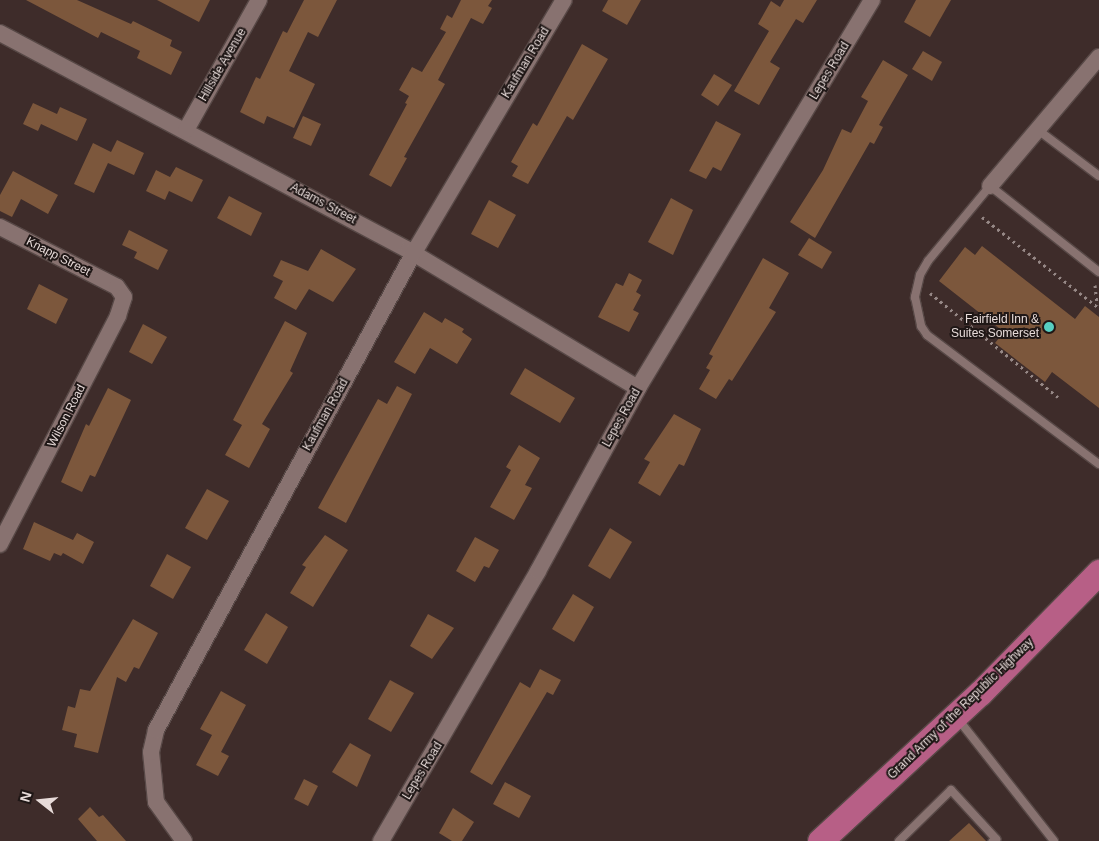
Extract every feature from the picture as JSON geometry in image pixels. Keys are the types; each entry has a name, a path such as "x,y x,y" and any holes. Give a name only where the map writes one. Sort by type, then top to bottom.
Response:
{"main road":[{"name":"Grand Army of the Republic Highway","path":"824,840 956,716 1099,572"}],"street":[{"name":"Hillside Avenue","path":"186,130 260,0"},
{"name":"Kaufman Road","path":"184,841 156,802 151,752 156,730 414,253 564,0"},
{"name":"Lepes Road","path":"381,841 538,571 638,388 872,0"},
{"name":"Adams Street","path":"0,32 414,253 638,388"},
{"path":"990,186 1099,57"},
{"name":"Knapp Street","path":"0,228 117,288"},
{"name":"Wilson Road","path":"0,544 118,316 124,297 117,288"}],"lane":[{"path":"1038,130 1099,176"},
{"path":"1099,272 990,186 920,275 915,297 921,326 943,348 1099,464"},
{"path":"956,716 1054,841"},
{"path":"899,841 951,790 996,839 993,841"}],"path":[{"path":"977,223 982,216 1099,308"},
{"path":"1096,280 1094,300 1099,308"},
{"path":"931,287 930,294 1058,397"}],"building":[{"path":"26,0 77,0 131,24 133,21 172,40 170,46 182,52 171,75 137,58 140,51 101,32 98,38"},
{"path":"157,0 210,0 199,22"},
{"path":"304,0 337,0 318,37 308,32 289,71 315,84 294,128 267,116 264,124 240,112 256,77 260,79 283,31 287,33"},
{"path":"461,0 492,0 488,6 492,8 483,24 471,18 438,80 445,84 404,157 407,158 391,187 369,175 407,104 405,103 409,96 399,90 412,67 422,72 446,32 440,29 447,15 452,18"},
{"path":"608,0 641,0 627,25 602,11"},
{"path":"784,0 817,0 803,23 796,19 770,62 780,68 759,105 734,91 769,31 758,24 771,1 780,7"},
{"path":"916,0 951,0 930,37 904,22"},
{"path":"582,44 608,59 573,120 567,116 528,184 512,176 518,166 511,162 533,123 537,126"},
{"path":"923,51 942,62 932,81 912,69"},
{"path":"883,60 908,75 879,125 883,127 874,144 870,142 815,238 790,222 823,170 842,129 851,133 868,101 861,97"},
{"path":"714,74 732,85 718,106 701,95"},
{"path":"33,103 57,114 60,107 87,119 77,141 41,124 38,131 23,124"},
{"path":"303,116 321,124 311,146 293,138"},
{"path":"716,121 741,134 721,171 713,167 706,179 689,171"},
{"path":"117,140 144,153 134,175 108,163 94,193 74,184 93,143 111,152"},
{"path":"176,167 203,180 192,202 169,191 165,200 146,191 156,170 170,177"},
{"path":"13,171 58,195 48,214 21,199 12,217 0,211 0,195"},
{"path":"229,196 262,213 251,236 217,218"},
{"path":"671,198 693,210 673,255 648,242"},
{"path":"489,200 516,215 498,248 471,234"},
{"path":"129,230 168,250 158,270 134,258 137,252 122,245"},
{"path":"809,238 832,252 822,269 798,255"},
{"name":"Fairfield Inn & Suites Somerset","path":"982,246 1075,319 1085,306 1099,317 1099,408 1052,372 1045,382 995,343 1004,332 939,281 965,247 975,255"},
{"path":"321,249 356,269 333,302 309,289 296,310 274,298 283,281 273,276 281,260 308,271"},
{"path":"763,258 789,273 769,308 776,312 732,381 729,379 716,399 699,389 710,370 706,368 713,356 709,354"},
{"path":"629,273 642,280 636,292 641,295 633,310 639,313 629,332 598,317 616,283 623,286"},
{"path":"39,284 68,299 56,324 27,309"},
{"path":"424,312 442,323 445,318 464,329 462,332 472,339 457,364 430,348 415,374 394,362"},
{"path":"285,321 307,333 290,371 293,373 262,424 270,429 249,468 225,455 242,425 233,420"},
{"path":"143,324 167,337 152,364 129,352"},
{"path":"525,368 575,398 560,423 510,394"},
{"path":"397,386 412,394 346,523 318,508 378,399 387,404"},
{"path":"108,388 131,400 95,477 90,475 82,492 61,482 86,424 89,426"},
{"path":"674,414 701,429 684,466 679,464 660,496 638,483 650,462 644,459"},
{"path":"519,445 540,458 525,485 532,488 514,520 490,507 511,470 506,467"},
{"path":"207,489 229,501 207,540 185,528"},
{"path":"34,522 73,540 77,533 94,542 83,564 63,553 61,556 54,553 50,561 23,549"},
{"path":"610,528 632,542 610,579 588,566"},
{"path":"325,535 348,550 313,607 290,593 306,567 302,565"},
{"path":"475,537 499,550 489,568 484,566 475,582 456,571"},
{"path":"167,554 191,567 173,599 150,586"},
{"path":"573,594 594,607 574,642 552,629"},
{"path":"266,613 288,627 267,664 244,650"},
{"path":"428,614 454,628 432,659 410,646"},
{"path":"133,619 158,633 139,669 134,667 126,682 117,677 98,753 74,747 77,734 62,730 68,706 75,708 80,689 90,691"},
{"path":"540,669 561,680 553,695 547,692 492,785 470,772 520,682 530,688"},
{"path":"390,680 414,693 391,732 368,719"},
{"path":"221,691 246,705 221,752 229,756 218,776 196,765 212,735 200,729"},
{"path":"350,743 371,755 357,787 332,772"},
{"path":"304,779 318,786 308,806 294,799"},
{"path":"505,782 531,796 519,818 493,804"},
{"path":"90,807 99,817 103,815 126,841 97,841 78,819"},
{"path":"453,808 474,822 462,841 452,841 439,833"},
{"path":"969,823 986,841 949,841"}],"place":[{"name":"Fairfield Inn & Suites Somerset","path":"1049,327"}]}
